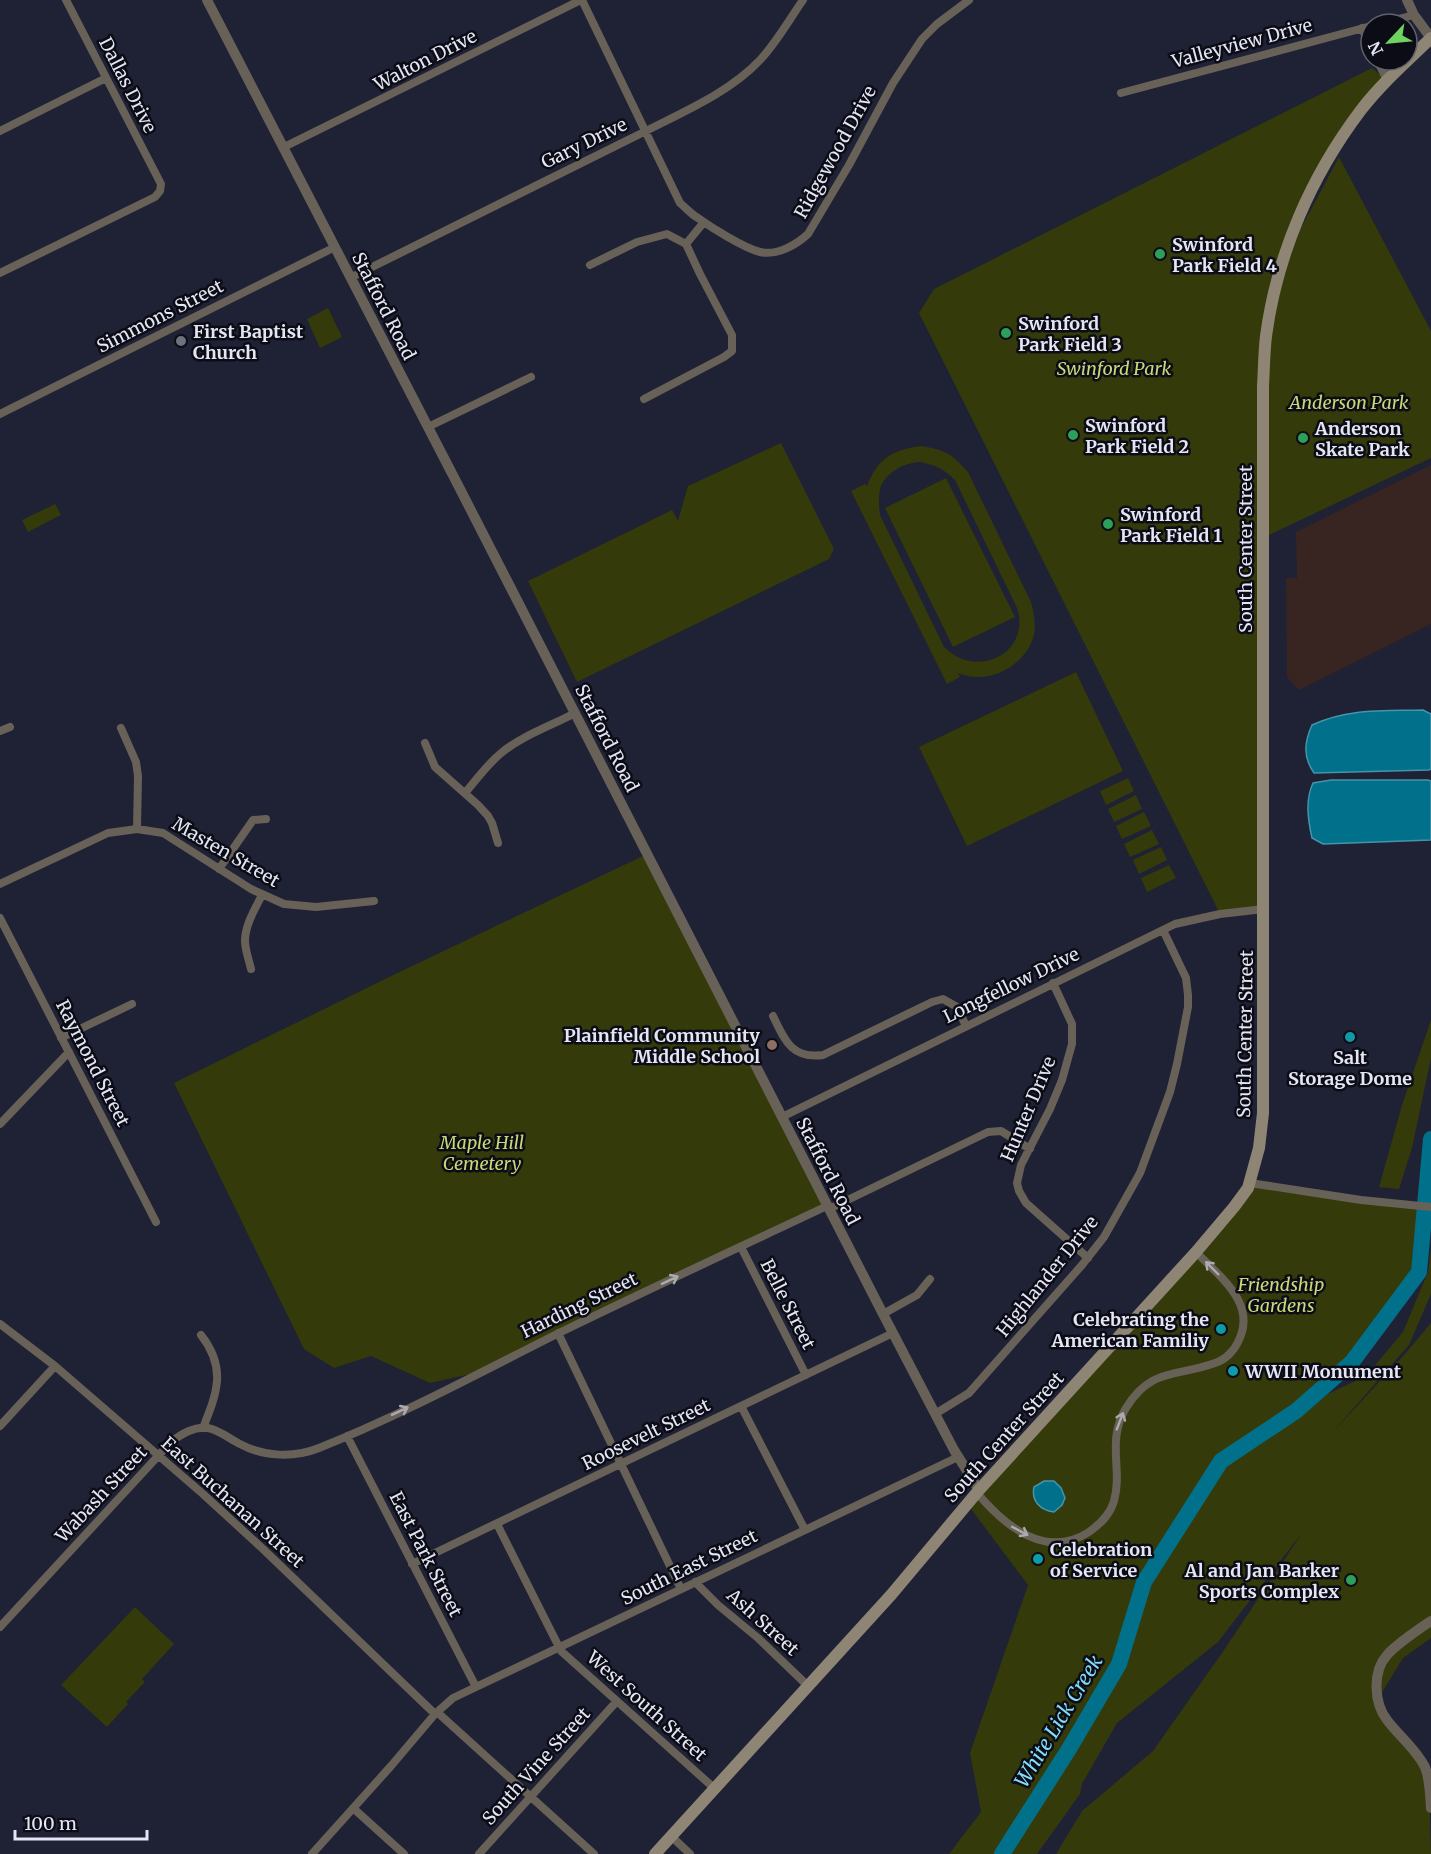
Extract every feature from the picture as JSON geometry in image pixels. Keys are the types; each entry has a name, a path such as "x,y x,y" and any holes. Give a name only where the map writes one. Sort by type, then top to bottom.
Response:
{"main road":[{"name":"South Center Street","path":"655,1854 891,1595 978,1492 1196,1252 1248,1188 1259,1148 1263,1113 1263,386 1266,338 1274,293 1297,221 1315,181 1338,142 1362,109 1387,80 1431,38"}],"street":[{"name":"Dallas Drive","path":"0,273 154,197 160,191 161,184 66,0"},
{"name":"Stafford Road","path":"207,0 828,1208 978,1492"},
{"name":"Walton Drive","path":"284,147 581,0"},
{"name":"Ridgewood Drive","path":"581,0 680,203 704,222 761,252 783,249 802,239 812,228 892,83 922,39 936,24 969,0"},
{"name":"Gary Drive","path":"350,278 646,131 721,90 751,68 764,55 803,0"},
{"path":"1419,22 1431,38"},
{"name":"Valleyview Drive","path":"1121,93 1359,29"},
{"path":"1383,72 1387,80"},
{"path":"0,131 106,78"},
{"path":"686,244 704,222"},
{"path":"590,265 637,242 667,234 686,244 732,334 732,351 724,357 644,399"},
{"name":"Simmons Street","path":"0,414 335,247"},
{"path":"428,426 531,377"},
{"path":"465,793 505,750 575,713"},
{"path":"0,731 10,727"},
{"path":"121,728 134,756 137,769 137,829"},
{"path":"424,743 435,767 488,816 498,843"},
{"path":"219,869 253,819 266,819"},
{"name":"Masten Street","path":"0,884 108,832 137,829 163,833 262,895 284,904 316,907 374,901"},
{"path":"251,969 245,942 247,927 262,895"},
{"name":"Longfellow Drive","path":"782,1117 1186,920 1264,909"},
{"name":"Raymond Street","path":"0,918 156,1222"},
{"name":"Highlander Drive","path":"935,1414 969,1393 1088,1258 1104,1237 1140,1173 1162,1116 1178,1064 1188,1007 1188,985 1163,930"},
{"name":"Hunter Drive","path":"1053,983 1072,1024 1072,1044 1062,1080 1018,1175 1017,1183 1022,1197 1032,1209 1088,1258"},
{"path":"773,1016 782,1035 795,1051 810,1056 823,1055 933,1002 944,999 957,1007 966,1026"},
{"path":"61,1038 132,1004"},
{"path":"0,1124 69,1052"},
{"name":"Harding Street","path":"347,1436 558,1333 988,1132 1001,1131 1030,1149"},
{"path":"1250,1183 1361,1200 1430,1207"},
{"name":"Belle Street","path":"741,1247 806,1375"},
{"path":"978,1492 991,1510 1009,1525 1032,1538 1048,1542 1064,1543 1076,1540 1103,1521 1115,1499 1115,1437 1118,1423 1134,1397 1155,1379 1216,1363 1225,1358 1236,1347 1241,1337 1244,1320 1243,1305 1232,1289 1196,1252"},
{"path":"883,1314 916,1295 930,1279"},
{"name":"East Buchanan Street","path":"0,1324 56,1366 159,1455 263,1549 382,1665 594,1854"},
{"path":"558,1333 681,1589"},
{"name":"Roosevelt Street","path":"412,1564 893,1333"},
{"path":"201,1335 212,1353 217,1375 215,1397 203,1428 216,1431 252,1450 280,1455 313,1451 347,1436"},
{"path":"0,1426 56,1366"},
{"path":"741,1406 805,1530"},
{"name":"Wabash Street","path":"0,1627 178,1436 203,1428"},
{"name":"East Park Street","path":"347,1436 476,1688"},
{"name":"South East Street","path":"312,1854 436,1713 453,1698 958,1456"},
{"name":"West South Street","path":"497,1524 561,1651 714,1788"},
{"name":"Ash Street","path":"695,1582 808,1686"},
{"path":"1431,1621 1386,1656 1376,1678 1378,1699 1385,1718 1418,1756 1426,1769 1431,1808"},
{"name":"South Vine Street","path":"479,1854 617,1701"},
{"path":"353,1808 404,1854"},
{"path":"671,1836 690,1854"}],"shaded area":[{"path":"1431,465 1431,624 1299,690 1287,677 1286,578 1297,578 1296,532"}],"green space":[{"name":"Swinford Park","path":"1364,72 1377,72 1387,80 1338,142 1284,260 1339,157 1431,331 1431,458 1269,535 1266,356 1264,909 1220,914 919,313 934,289"},
{"path":"328,308 342,337 320,348 307,319"},
{"path":"781,443 834,549 829,559 577,682 528,581 672,510 678,521 688,486"},
{"path":"921,446 943,451 953,457 968,472 1031,602 1035,626 1030,646 1014,664 993,675 981,677 958,673 960,677 947,684 851,491 865,484 867,486 876,468 887,457 902,450","holes":["920,462 943,470 955,480 1017,608 1019,615 1017,637 1006,652 998,657 979,662 970,661 956,656 944,647 880,515 880,489 884,481 898,469"]},
{"path":"946,478 1015,617 953,647 885,508"},
{"path":"55,504 61,515 28,532 22,520"},
{"path":"1076,672 1123,771 967,846 919,747"},
{"path":"1128,778 1134,791 1106,805 1100,791"},
{"path":"1136,795 1142,809 1114,822 1108,809"},
{"path":"1144,812 1151,826 1122,839 1116,826"},
{"path":"1152,830 1159,844 1130,857 1124,844"},
{"path":"1161,847 1167,860 1139,874 1133,860"},
{"name":"Maple Hill Cemetery","path":"647,854 827,1206 484,1371 430,1383 371,1356 334,1368 304,1349 174,1083"},
{"path":"1169,865 1176,878 1147,892 1141,878"},
{"path":"1431,1020 1431,1058 1412,1148 1399,1189 1379,1187 1402,1105"},
{"name":"Friendship Gardens","path":"1250,1183 1418,1204 1411,1274 1352,1362 1306,1404 1366,1376 1403,1332 1428,1272 1431,1249 1431,1294 1409,1345 1332,1433 1431,1323 1431,1638 1403,1658 1378,1699 1418,1756 1429,1786 1431,1854 1056,1854 1082,1811 1153,1751 1302,1533 1218,1642 1117,1723 1082,1784 1080,1794 1037,1854 949,1854 981,1812 970,1753 1028,1585 971,1509 979,1490"},
{"path":"135,1607 174,1644 142,1679 145,1682 107,1727 61,1685"}],"water":[{"path":"1423,710 1431,714 1431,769 1314,773 1310,767 1306,750 1307,738 1312,725 1353,713"},
{"path":"1331,780 1431,781 1431,840 1323,844 1312,838 1308,810 1310,790 1313,783"},
{"path":"1044,1481 1054,1481 1061,1488 1065,1498 1062,1505 1054,1512 1041,1507 1035,1501 1034,1487"}],"waterway":[{"name":"White Lick Creek","path":"1002,1854 1069,1749 1119,1664 1144,1582 1221,1461 1296,1411 1352,1362 1419,1272 1431,1139"}],"place":[{"name":"Swinford Park Field 4","path":"1160,254"},
{"name":"Swinford Park Field 3","path":"1006,333"},
{"name":"First Baptist Church","path":"181,341"},
{"name":"Swinford Park Field 2","path":"1073,435"},
{"name":"Anderson Skate Park","path":"1303,438"},
{"name":"Swinford Park Field 1","path":"1108,524"},
{"name":"Salt Storage Dome","path":"1350,1037"},
{"name":"Plainfield Community Middle School","path":"772,1045"},
{"name":"Celebrating the American Familiy","path":"1221,1329"},
{"name":"WWII Monument","path":"1233,1371"},
{"name":"Celebration of Service","path":"1038,1559"},
{"name":"Al and Jan Barker Sports Complex","path":"1351,1580"}],"park label":[{"name":"Anderson Park","path":"1349,402"}]}
